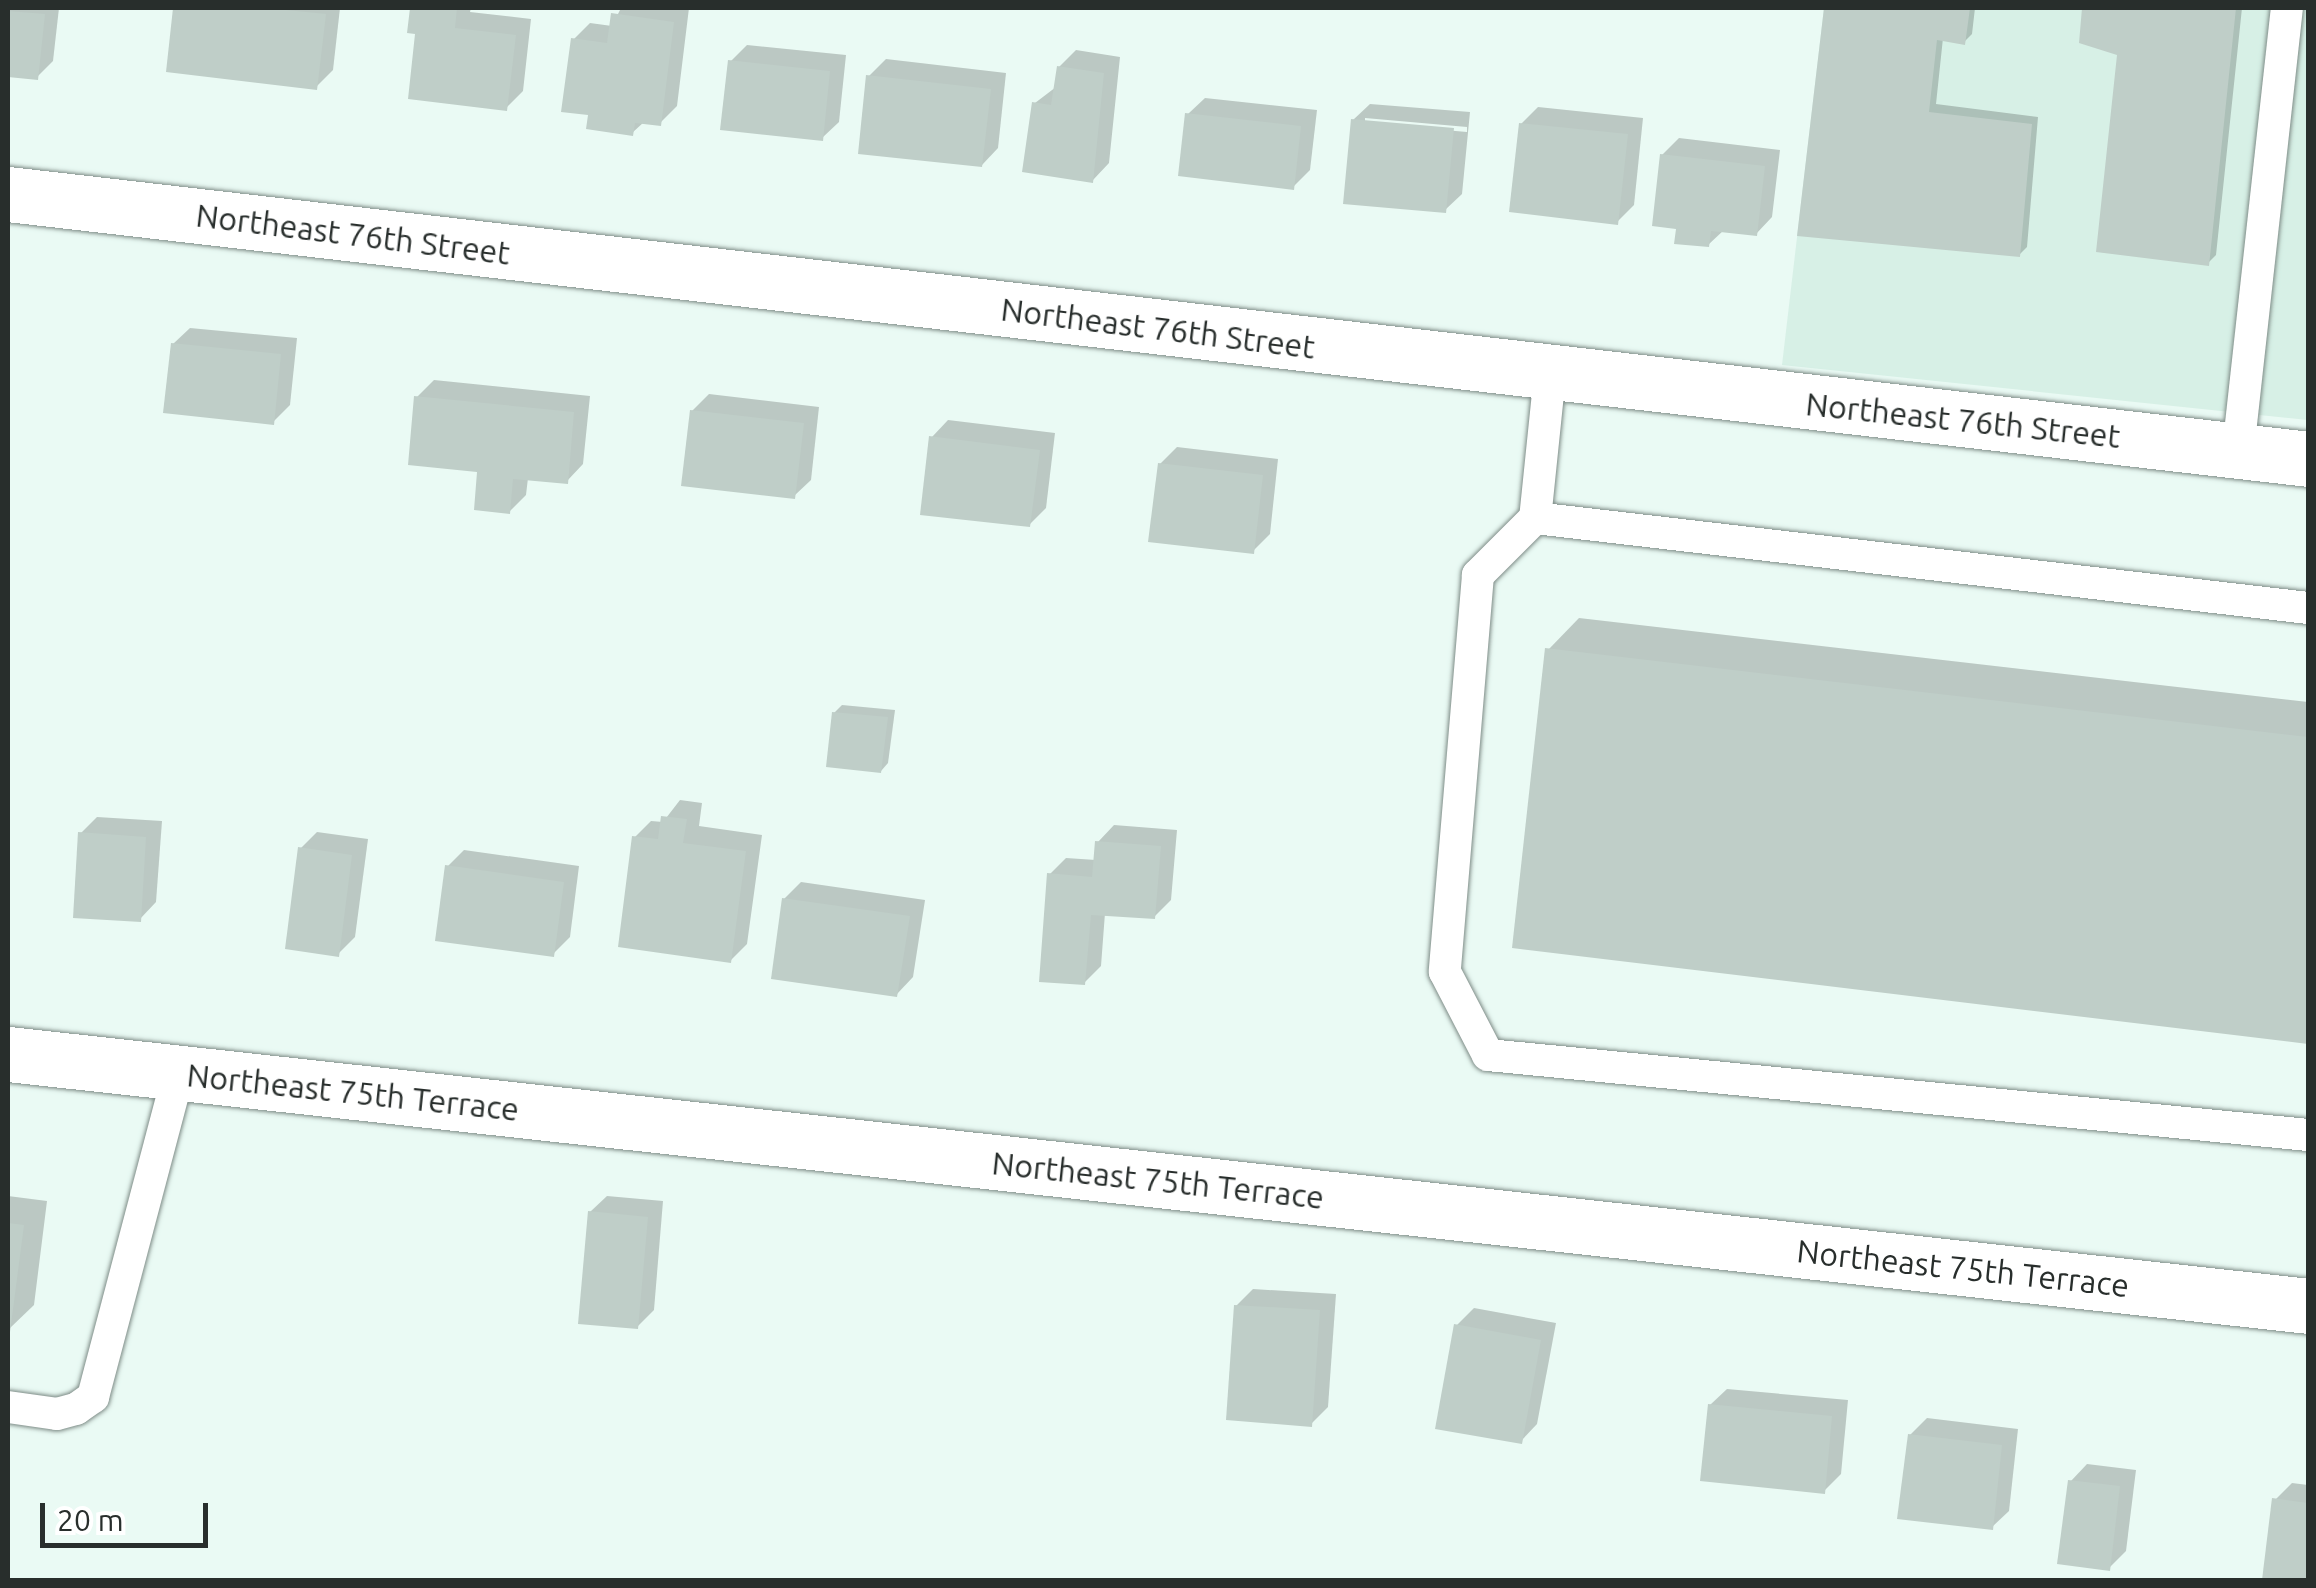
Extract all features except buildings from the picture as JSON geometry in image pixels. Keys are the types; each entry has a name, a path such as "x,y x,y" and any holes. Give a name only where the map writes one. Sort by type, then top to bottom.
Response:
{"street":[{"name":"Northeast 76th Street","path":"8,194 2308,459"},
{"name":"Northeast 75th Terrace","path":"8,1054 2308,1306"}],"lane":[{"path":"2238,452 2288,8"},
{"path":"1550,374 1535,518 1478,574 1446,972 1488,1055 2308,1135"},
{"path":"1535,518 2308,608"},
{"path":"8,1406 57,1414 76,1410 93,1397 179,1072"}],"shaded area":[{"path":"1824,8 2308,8 2308,420 1782,365"}]}
